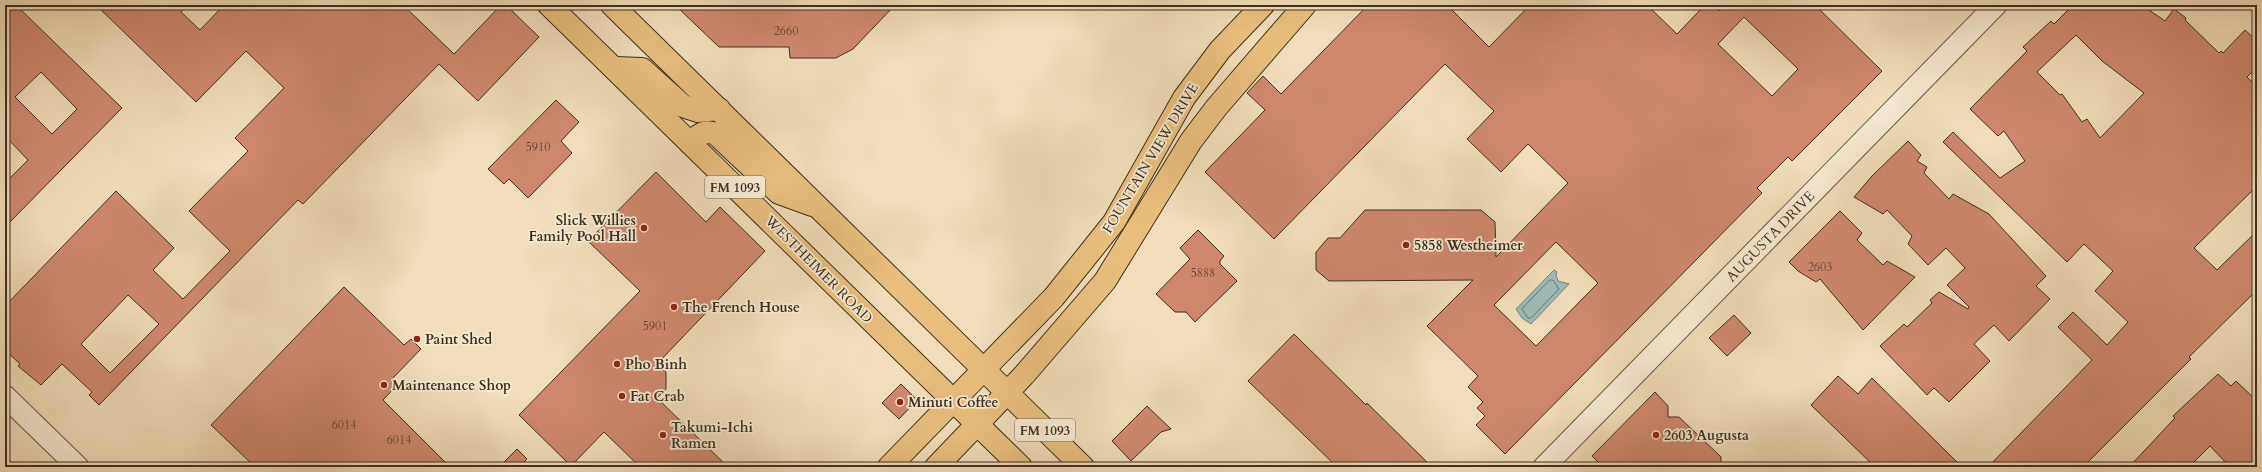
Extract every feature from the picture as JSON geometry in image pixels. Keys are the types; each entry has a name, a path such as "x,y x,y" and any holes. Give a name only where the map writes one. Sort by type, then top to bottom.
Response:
{"main road":[{"name":"WESTHEIMER ROAD","path":"549,5 1021,467"},
{"name":"FM 1093","path":"612,5 1083,467"},
{"name":"FOUNTAIN VIEW DRIVE","path":"889,467 1054,297 1114,222 1150,154 1184,98 1220,50 1263,5"},
{"name":"FOUNTAIN VIEW DRIVE","path":"936,467 1006,393 1105,281 1191,141 1216,108 1305,5"},
{"path":"615,68 642,69 683,106 690,110 719,109"},
{"path":"1167,124 1191,141"},
{"path":"690,143 702,132 708,131 716,134 779,193 819,207"},
{"path":"1150,154 1174,170"}],"street":[{"name":"AUGUSTA DRIVE","path":"1544,467 1996,5"},
{"path":"5,396 78,467"}],"water":[{"path":"1554,270 1557,272 1556,275 1558,281 1569,284 1531,324 1522,318 1516,309"}],"building":[{"path":"5,5 16,5 122,108 5,227 5,183 28,160 5,136","holes":["41,72 77,109 52,134 15,97"]},
{"path":"96,5 188,5 181,12 200,30 224,5 403,5 454,54 501,5 506,5 539,37 478,101 439,64 303,204 298,200 99,405 89,395 92,392 62,364 41,385 18,366 20,364 5,350 5,306 116,191 174,248 153,270 183,299 230,251 189,211 248,151 235,138 284,88 246,51 196,102","holes":["128,295 159,324 110,373 81,344"]},
{"path":"675,5 895,5 853,49 836,58 790,58 789,47 719,47"},
{"path":"1368,5 1447,5 1489,47 1530,5 1647,5 1677,34 1705,5 1713,5 1719,11 1724,5 1815,5 1882,71 1792,161 1788,157 1757,188 1762,193 1505,454 1476,425 1485,416 1477,408 1483,402 1468,387 1478,376 1427,326 1473,280 1329,281 1316,270 1316,252 1328,238 1340,238 1365,210 1481,210 1495,222 1496,257 1568,183 1528,144 1501,172 1467,139 1494,111 1445,64 1274,239 1205,172 1265,110 1247,93 1263,76 1281,94","holes":["1744,17 1798,69 1772,96 1718,44","1556,242 1598,283 1536,346 1494,305"]},
{"path":"2073,5 2142,5 2165,21 2174,9 2186,18 2185,20 2219,53 2221,51 2223,53 2245,30 2257,41 2257,67 2247,77 2257,87 2257,186 2194,248 2217,270 2257,231 2257,290 2189,357 2191,359 2083,467 1988,467 2092,360 2058,327 2073,312 2107,345 2128,322 2095,291 2113,271 2084,244 2067,262 1943,142 1953,132 2000,178 2025,161 2004,131 1998,136 1970,109 2027,51 2023,47 2051,21 2054,24","holes":["2076,35 2102,61 2144,93 2100,138 2087,119 2082,122 2062,94 2060,95 2037,72"]},
{"path":"556,100 579,122 561,141 572,153 528,198 509,179 504,184 488,169"},
{"path":"1908,141 1921,155 1917,161 1927,167 1924,173 1949,199 1953,194 1989,214 2046,276 2036,286 2050,299 2009,341 1994,325 1974,344 1990,361 1949,402 1934,388 1927,395 1880,346 1904,324 1907,327 1932,303 1930,300 1939,292 1968,309 1969,307 1947,285 1965,268 1946,248 1928,265 1908,244 1912,236 1887,210 1883,214 1854,197 1872,176"},
{"path":"656,172 706,222 720,207 765,251 657,364 666,372 666,389 657,398 728,467 640,467 604,432 571,466 519,415 640,291 588,241"},
{"path":"1840,211 1862,233 1857,240 1883,265 1887,261 1915,277 1863,330 1820,279 1816,282 1798,271 1789,262"},
{"path":"1198,230 1224,256 1220,261 1220,264 1237,281 1195,322 1186,312 1175,312 1156,294 1190,259 1180,248"},
{"path":"344,287 404,345 411,339 421,349 392,379 398,384 383,400 450,467 255,467 211,425"},
{"path":"1734,315 1751,333 1727,356 1709,338"},
{"path":"1294,334 1432,467 1337,467 1248,381"},
{"path":"2218,374 2231,386 2236,381 2257,401 2257,467 2230,467 2210,446 2189,467 2129,467 2175,418 2173,416"},
{"path":"1838,376 1858,394 1872,378 1962,467 1875,467 1811,405"},
{"name":"Minuti Coffee","path":"901,384 917,400 899,419 882,403"},
{"name":"2603 Augusta","path":"1655,392 1668,406 1668,417 1679,417 1721,457 1721,467 1603,467 1592,456"},
{"path":"1147,406 1171,429 1161,432 1131,461 1112,441"},
{"path":"517,449 527,459 519,467 499,467"}],"place":[{"name":"Slick Willies Family Pool Hall","path":"644,228"},
{"name":"5858 Westheimer","path":"1406,245"},
{"name":"The French House","path":"674,307"},
{"name":"Paint Shed","path":"417,339"},
{"name":"Pho Binh","path":"617,364"},
{"name":"Maintenance Shop","path":"384,385"},
{"name":"Fat Crab","path":"622,396"},
{"name":"Minuti Coffee","path":"900,402"},
{"name":"Takumi-Ichi Ramen","path":"663,435"},
{"name":"2603 Augusta","path":"1656,435"}]}
